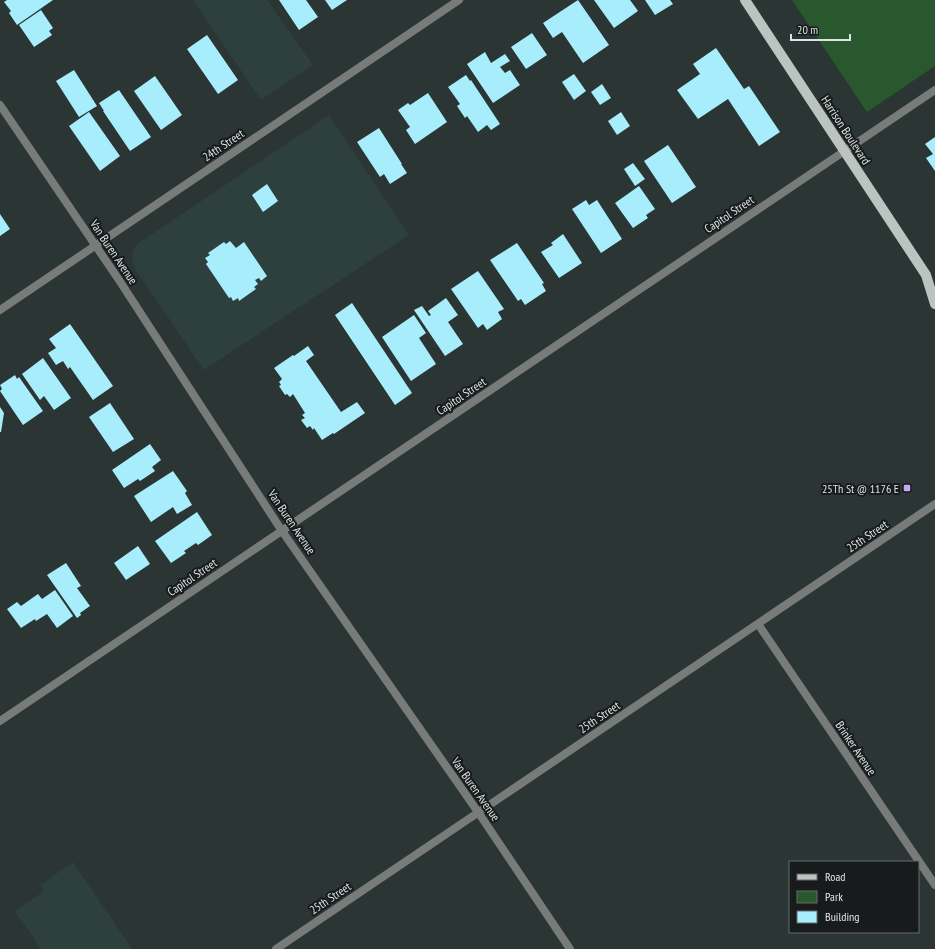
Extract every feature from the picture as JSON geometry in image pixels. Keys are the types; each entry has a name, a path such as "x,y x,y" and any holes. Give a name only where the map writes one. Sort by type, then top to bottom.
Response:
{"main road":[{"name":"Harrison Boulevard","path":"744,0 926,275 935,304"},
{"name":"Harrison Boulevard","path":"926,275 935,282"},
{"path":"926,275 935,288"}],"street":[{"name":"24th Street","path":"0,310 459,0"},
{"name":"Capitol Street","path":"0,721 935,90"},
{"name":"Van Buren Avenue","path":"0,105 96,246 282,531 478,812 570,949"},
{"name":"25th Street","path":"276,949 935,504"},
{"name":"Brinker Avenue","path":"758,624 919,861"},
{"name":"Brinker Avenue","path":"919,861 935,885"}],"shaded area":[{"path":"193,0 267,0 313,65 261,100"},
{"path":"329,115 409,235 204,370 137,272 132,259 133,251 136,245"},
{"path":"73,862 132,949 41,949 15,911 44,891 40,885"}],"green space":[{"path":"792,0 935,0 935,66 867,112"}],"building":[{"path":"7,0 53,0 17,25 9,13 11,11 4,2"},
{"path":"279,0 306,0 318,17 299,30"},
{"path":"325,0 347,0 332,10"},
{"path":"578,0 609,45 583,63 562,32 553,38 543,23"},
{"path":"594,0 630,0 638,11 614,28"},
{"path":"645,0 670,0 673,4 655,15"},
{"path":"41,10 53,28 49,31 52,35 34,47 19,25"},
{"path":"532,33 547,55 526,69 511,47"},
{"path":"207,35 238,80 218,94 187,49"},
{"path":"716,48 744,89 749,86 780,132 759,146 728,99 698,119 677,90 700,74 693,64"},
{"path":"485,52 491,63 505,54 510,61 500,67 505,73 510,70 520,85 493,103 467,64"},
{"path":"74,70 97,106 79,117 56,81"},
{"path":"574,74 586,91 574,100 562,82"},
{"path":"466,75 470,81 471,80 500,124 491,130 487,125 478,132 467,116 465,118 457,106 460,104 448,87"},
{"path":"155,76 182,115 161,130 134,91"},
{"path":"602,84 611,98 600,105 591,92"},
{"path":"119,90 151,137 130,151 99,103"},
{"path":"428,93 447,122 415,144 406,130 410,127 398,110 408,103 410,105"},
{"path":"89,112 120,156 100,171 69,126"},
{"path":"621,112 630,126 617,135 608,121"},
{"path":"379,128 407,173 390,184 384,174 380,177 357,142"},
{"path":"935,137 935,171 926,158 933,154 925,144"},
{"path":"668,145 696,187 672,203 644,161"},
{"path":"633,163 645,179 635,186 624,169"},
{"path":"267,184 278,201 263,212 252,195"},
{"path":"639,186 655,209 646,215 648,218 633,228 615,203"},
{"path":"586,200 589,205 597,200 622,239 601,253 572,209"},
{"path":"0,214 10,229 0,236"},
{"path":"563,234 582,263 559,278 541,252 553,245 551,243"},
{"path":"230,241 236,248 244,242 267,276 261,281 259,278 255,280 258,284 254,287 256,289 239,301 238,298 233,301 231,297 229,298 206,264 208,262 205,258 210,255 208,253 224,242 226,244"},
{"path":"517,243 544,283 542,284 546,291 525,305 521,299 518,301 490,260"},
{"path":"478,271 504,309 498,312 502,319 487,330 483,324 478,328 451,289"},
{"path":"446,298 458,315 448,322 463,344 445,356 414,310 422,306 429,316 431,315 428,311"},
{"path":"352,303 412,393 395,405 335,315"},
{"path":"414,315 426,333 419,338 436,364 411,381 382,337"},
{"path":"70,324 113,386 93,400 70,367 68,369 63,361 56,365 48,353 56,348 49,339"},
{"path":"308,346 314,355 306,361 341,412 357,402 365,413 334,434 333,433 322,440 314,428 313,430 310,426 307,428 301,420 305,418 302,415 305,413 293,394 290,397 287,394 285,395 279,386 281,385 279,382 282,379 274,368"},
{"path":"43,358 71,398 54,410 44,396 40,400 22,374"},
{"path":"15,375 17,379 19,377 43,411 23,425 0,391 2,389 0,385"},
{"path":"110,403 134,439 113,452 89,417"},
{"path":"0,407 4,413 1,432 0,432"},
{"path":"150,444 161,460 152,467 155,471 140,481 138,479 124,488 112,470"},
{"path":"173,471 187,491 185,493 192,505 177,514 173,507 151,522 134,496"},
{"path":"197,512 212,535 198,545 196,543 184,551 186,553 171,563 155,541"},
{"path":"138,546 150,564 126,580 114,563"},
{"path":"66,563 81,586 77,588 90,606 80,613 81,615 77,618 47,575"},
{"path":"55,590 73,616 57,628 47,614 36,621 35,619 21,628 7,609 17,602 21,606 38,594 42,599"}],"place":[{"name":"25Th St @ 1176 E","path":"907,488"}]}
